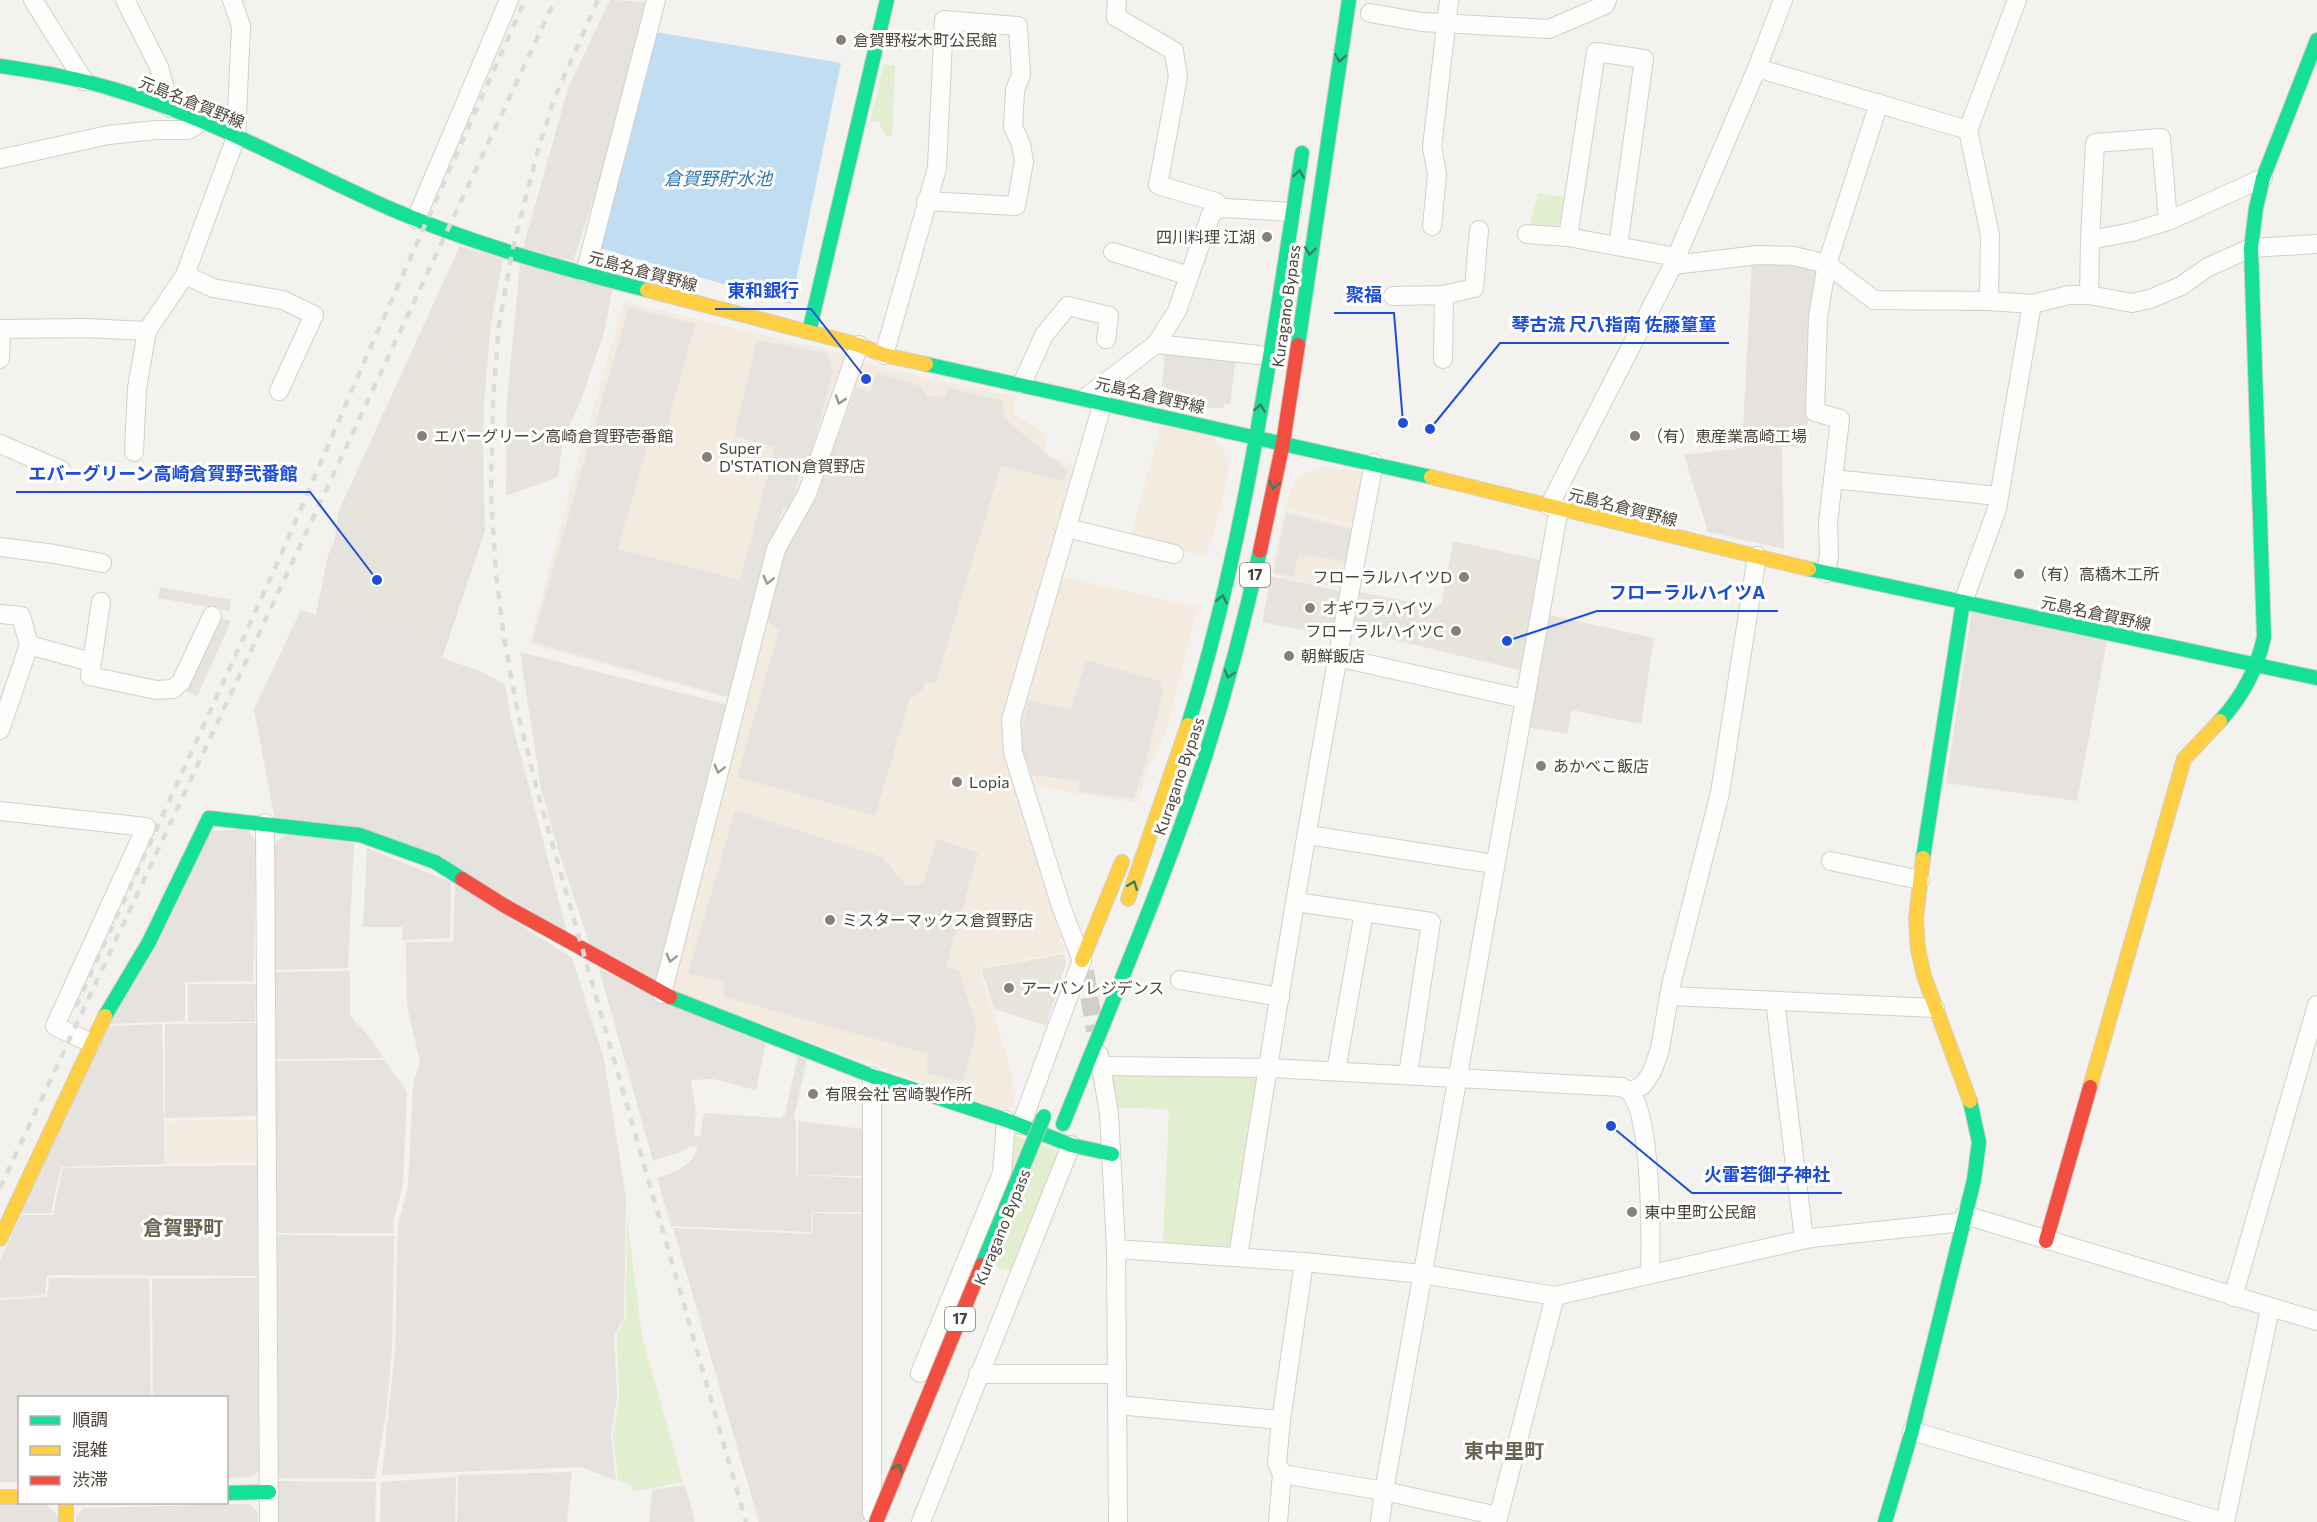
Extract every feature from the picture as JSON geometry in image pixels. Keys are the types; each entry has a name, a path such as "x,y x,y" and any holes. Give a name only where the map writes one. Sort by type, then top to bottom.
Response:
{"main road":[{"path":"809,332 887,0"},
{"name":"Kuragano Bypass","path":"1049,1157 1165,866 1206,753 1247,611 1283,443 1349,0"},
{"path":"2046,1241 2184,759 2239,700 2259,665 2264,637 2251,248 2256,208 2263,178 2317,40"},
{"name":"元島名倉賀野線","path":"0,66 84,81 170,108 416,219 464,238 585,273 859,345 884,354 1374,463 1826,573 2317,678"},
{"name":"Kuragano Bypass","path":"1124,910 1182,743 1222,600 1256,436 1304,141"},
{"path":"1885,1522 1912,1431 1974,1180 1979,1142 1973,1109 1924,976 1918,949 1916,918 1963,602"},
{"path":"1160,761 1182,743"},
{"path":"1206,753 1210,791"},
{"path":"0,1239 91,1043 113,1000 149,942 209,818 360,835 435,862 505,906 662,994 872,1076 1014,1122 1071,1145 1112,1154"},
{"path":"1084,965 1126,852"},
{"path":"1100,1061 1115,1033"},
{"name":"Kuragano Bypass","path":"874,1522 1046,1111"},
{"path":"228,1493 269,1492"},
{"path":"0,1497 18,1497"},
{"path":"66,1504 66,1522"}],"street":[{"path":"33,0 84,81"},
{"path":"125,0 159,68 170,108"},
{"path":"134,452 137,388 147,331 185,276 236,137 242,26 232,0"},
{"path":"416,219 509,0"},
{"path":"585,273 656,0"},
{"path":"1117,0 1116,17 1174,51 1178,77 1158,185 1216,202 1218,209"},
{"path":"1432,226 1437,174 1432,147 1449,0"},
{"path":"1370,13 1445,23 1549,29 1605,5 1607,0"},
{"path":"1380,1522 1524,699 1554,507 1674,261 1757,68 1783,0"},
{"path":"1989,301 1990,235 1968,130 2017,0"},
{"path":"884,354 926,201 938,168 944,20 1018,26 1021,75 1015,90 1013,127 1021,144 1024,162 1016,206 926,201"},
{"path":"1568,237 1596,52 1644,59 1618,246"},
{"path":"1757,68 1968,130"},
{"path":"1826,573 1829,555 1828,523 1840,419 1815,412 1818,317 1827,264 1879,103"},
{"path":"0,159 108,135 156,130 188,130 203,121"},
{"path":"2089,295 2095,143 2161,138 2168,221"},
{"path":"2090,240 2132,232 2168,221 2263,178"},
{"path":"920,1373 1002,1173 1014,1122 1084,965 1061,906 1013,752 1011,720 1026,684 1066,528 1094,400 1156,344 1177,311 1211,214 1218,209 1292,212"},
{"path":"1393,296 1444,295 1474,288 1479,230"},
{"path":"1527,234 1568,237 1618,246 1674,261 1758,255 1794,256 1827,264 1874,300 1989,301 2032,304 2069,295 2089,295 2132,303 2150,299 2181,286 2208,267 2251,248 2317,244"},
{"path":"1113,252 1189,276"},
{"path":"185,276 213,288 284,300 314,315 279,391"},
{"path":"1443,359 1444,295"},
{"path":"1963,602 1997,509 2032,304"},
{"path":"1022,384 1044,335 1068,306 1108,316 1106,339"},
{"path":"0,359 1,324 147,331"},
{"path":"1156,344 1259,355"},
{"path":"662,994 776,549 807,494 859,345"},
{"path":"0,444 61,470"},
{"path":"1238,1257 1337,657 1374,463"},
{"path":"1833,479 1998,496"},
{"path":"1066,528 1174,554"},
{"path":"0,548 55,554 102,563"},
{"path":"1630,1092 1643,1085 1652,1072 1660,1049 1669,996 1720,792 1757,556"},
{"path":"101,602 90,676 156,690 173,689 182,682 212,616"},
{"path":"0,614 21,616 29,645 0,729"},
{"path":"29,645 91,662"},
{"path":"1337,657 1524,699"},
{"path":"0,811 146,827 55,1026 91,1043"},
{"path":"265,823 269,1522"},
{"path":"1308,835 1494,864"},
{"path":"1831,861 1920,880"},
{"path":"1296,902 1431,922 1408,1075"},
{"path":"1336,1071 1364,912"},
{"path":"1180,980 1280,997"},
{"path":"1669,996 1935,1008"},
{"path":"1775,1001 1804,1239"},
{"path":"2233,1297 2317,1005"},
{"path":"1118,1522 1116,1249 1109,1113 1100,1061 1622,1087 1630,1092 1640,1116 1650,1188 1650,1274"},
{"path":"872,1076 874,1522"},
{"path":"921,1522 1071,1145"},
{"path":"1116,1249 1304,1262 1422,1274 1555,1296 1804,1239 1964,1219 2317,1321"},
{"path":"1278,1522 1282,1474 1277,1463 1281,1420 1304,1262"},
{"path":"1282,1474 1384,1491 1498,1519 1555,1296"},
{"path":"1912,1431 2224,1522 2270,1309"},
{"path":"978,1374 1117,1374"},
{"path":"1117,1405 1281,1420"}],"shaded area":[{"path":"610,0 649,2 617,127 573,261 523,248 568,88"},
{"path":"460,246 503,259 491,324 484,402 485,530 442,658 316,615 328,556 335,539 338,513"},
{"path":"460,246 473,253 471,266 464,267 452,293 471,305 452,350 472,359 468,368 425,353 350,516 350,528 376,534 358,600 333,591 330,601 436,638 467,530 454,521 441,519 443,458 451,440 444,435 457,407 470,413 458,457 483,457 485,530 442,658 316,615 328,556 335,539 338,513"},
{"path":"1757,257 1819,268 1813,315 1807,443 1803,446 1782,447 1784,549 1708,532 1684,455 1742,448 1752,260"},
{"path":"520,264 613,288 604,333 580,403 563,438 558,477 506,496 507,400"},
{"path":"624,302 845,354 815,455 804,472 793,508 785,512 732,699 529,644 571,486"},
{"path":"629,307 695,324 666,430 652,430 618,549 740,580 775,448 734,436 757,340 827,353 833,372 810,456 800,471 791,507 783,508 729,697 532,642"},
{"path":"1165,349 1236,357 1230,404 1225,404 1222,408 1161,406"},
{"path":"860,362 993,393 1017,396 1013,412 1046,435 1044,453 1075,467 1002,739 1065,952 979,968 1012,1073 1013,1105 1000,1110 672,993 669,983 778,551"},
{"path":"876,373 921,386 927,396 946,397 948,388 1003,401 1004,418 1068,471 1064,481 1001,466 936,682 924,683 923,691 910,698 875,816 737,777 779,631 767,621 788,541 813,504 856,388 871,391"},
{"path":"1161,422 1212,434 1229,460 1227,484 1211,543 1204,555 1131,538"},
{"path":"1323,466 1364,472 1356,525 1285,508 1298,477"},
{"path":"1285,510 1356,528 1346,590 1289,579 1271,573"},
{"path":"1286,513 1354,530 1348,562 1299,554 1293,577 1274,572"},
{"path":"1453,541 1541,560 1523,671 1349,629 1355,591 1437,607 1442,602"},
{"path":"1060,576 1198,607 1168,727 1153,755 1137,803 1033,786 1019,746 1020,720"},
{"path":"1271,576 1346,592 1337,637 1262,622"},
{"path":"1273,578 1298,584 1289,624 1263,618"},
{"path":"160,587 231,600 230,611 158,598"},
{"path":"1330,590 1344,593 1336,635 1322,632"},
{"path":"1972,609 2107,641 2077,801 1946,783"},
{"path":"301,610 480,671 505,684 511,719 568,935 444,862 274,816 254,709"},
{"path":"1545,614 1654,638 1641,724 1572,710 1567,734 1525,727"},
{"path":"217,617 231,621 197,697 185,690"},
{"path":"520,652 729,705 658,985 591,949 560,856 541,789"},
{"path":"1086,660 1161,681 1163,691 1134,799 1078,791 1080,781 1032,775 1021,746 1022,725 1029,701 1071,709"},
{"name":"ミスターマックス倉賀野店","path":"735,810 882,857 907,886 923,884 937,839 978,853 946,966 959,971 977,1028 963,1082 926,1073 928,1054 725,997 723,981 688,974"},
{"path":"247,829 256,841 253,981 185,982 185,1021 109,1024 210,831"},
{"path":"288,834 354,843 348,968 273,970 274,843"},
{"path":"367,848 451,882 450,938 402,940 403,927 363,927"},
{"path":"455,883 572,958 604,1059 626,1198 624,1318 614,1335 617,1397 611,1435 616,1481 581,1467 382,1475 395,1350 398,1224 408,1186 413,1084 420,1062 407,1006 406,942 453,942"},
{"path":"1064,954 1066,963 1046,1026 994,1009 981,969"},
{"path":"599,969 766,1041 756,1090 713,1079 691,1080 696,1112 694,1135 700,1137 704,1113 781,1118 785,1114 798,1055 807,1059 794,1118 796,1121 796,1175 863,1178 862,1212 812,1212 811,1232 671,1226 657,1178 672,1173 690,1162 698,1148 690,1146 684,1151 653,1161"},
{"path":"350,971 350,1016 373,1041 383,1058 274,1059 274,972"},
{"path":"188,984 256,984 255,1022 188,1022"},
{"path":"257,1023 258,1116 165,1118 165,1024"},
{"path":"162,1024 165,1164 61,1167 51,1213 20,1213 109,1026"},
{"path":"385,1060 407,1092 403,1184 393,1222 394,1233 276,1233 274,1061"},
{"path":"257,1120 257,1163 166,1163 167,1121"},
{"path":"798,1121 863,1129 863,1176 798,1175"},
{"path":"257,1165 257,1276 47,1275 45,1295 0,1298 0,1260 21,1215 53,1215 63,1168"},
{"path":"813,1213 862,1214 865,1517 863,1522 759,1522 673,1228 812,1234"},
{"path":"276,1235 394,1236 392,1350 386,1414 375,1479 277,1478"},
{"path":"49,1278 149,1278 151,1396 18,1396 18,1482 0,1482 0,1300 47,1297"},
{"path":"257,1278 259,1471 251,1477 228,1478 228,1396 153,1396 152,1279"},
{"path":"572,1472 567,1522 457,1522 458,1475"},
{"path":"456,1477 455,1522 380,1522 381,1482"},
{"path":"277,1481 376,1482 375,1522 278,1522"},
{"path":"685,1485 695,1522 649,1522 652,1490"},
{"path":"0,1504 46,1504 59,1517 59,1522 0,1522"},
{"path":"250,1504 258,1513 258,1522 76,1522 76,1516 84,1508"}],"green space":[{"path":"884,65 895,65 892,135 886,137 879,122 870,121"},
{"path":"1538,193 1567,197 1563,221 1553,228 1530,225"},
{"path":"1118,1070 1258,1074 1231,1243 1225,1249 1163,1244 1169,1109 1118,1108 1111,1081"},
{"path":"1011,1134 1060,1152 1010,1271 972,1261"},
{"path":"627,1217 642,1336 683,1482 632,1492 631,1485 618,1480 613,1436 619,1397 617,1335 626,1316"}],"water":[{"name":"倉賀野貯水池","path":"655,32 841,63 791,304 600,248"}],"tunnel":[{"path":"1085,971 1095,1031"}],"railway":[{"path":"76,1006 281,555 525,0"},
{"path":"0,1188 555,0"},
{"path":"598,0 555,97 538,150 512,252 499,325 493,399 491,493 496,574 504,638 518,714 537,790 746,1522"}],"traffic: fast":[{"path":"809,332 887,0"},
{"path":"1298,345 1349,0"},
{"path":"2220,721 2236,702 2248,682 2264,637 2251,248 2256,208 2263,178 2317,40"},
{"path":"0,66 87,82 152,102 221,129 357,194 422,222 517,254 647,290"},
{"path":"1188,725 1208,655 1242,513 1256,441 1302,153"},
{"path":"926,364 1431,477"},
{"path":"1063,1124 1156,894 1190,801 1228,678 1260,551"},
{"path":"1809,569 2317,678"},
{"path":"1923,858 1963,602"},
{"path":"105,1016 149,942 209,818 360,835 435,862 462,879"},
{"path":"670,997 872,1076 1006,1120 1071,1145 1112,1154"},
{"path":"1885,1522 1912,1431 1974,1180 1979,1142 1970,1101"},
{"path":"982,1265 1044,1116"},
{"path":"228,1493 269,1492"}],"traffic: slow":[{"path":"647,290 859,345 884,355 926,364"},
{"path":"1431,477 1809,569"},
{"path":"2090,1087 2184,759 2220,721"},
{"path":"1128,899 1188,725"},
{"path":"1923,858 1916,918 1918,949 1924,976 1970,1101"},
{"path":"1082,960 1122,862"},
{"path":"0,1239 105,1016"},
{"path":"0,1497 18,1497"},
{"path":"66,1504 66,1522"}],"traffic: jam":[{"path":"1260,551 1283,443 1298,345"},
{"path":"462,879 505,906 670,997"},
{"path":"2046,1241 2090,1087"},
{"path":"876,1522 982,1265"}],"place":[{"name":"倉賀野桜木町公民館","path":"841,40"},
{"name":"四川料理 江湖","path":"1267,237"},
{"name":"東和銀行","path":"866,379"},
{"name":"聚福","path":"1403,423"},
{"name":"琴古流 尺八指南 佐藤篁童","path":"1430,429"},
{"name":"エバーグリーン高崎倉賀野壱番館","path":"422,436"},
{"name":"（有）恵産業高崎工場","path":"1635,436"},
{"name":"Super D'STATION倉賀野店","path":"707,457"},
{"name":"（有）高橋木工所","path":"2019,574"},
{"name":"フローラルハイツD","path":"1464,577"},
{"name":"エバーグリーン高崎倉賀野弐番館","path":"377,580"},
{"name":"オギワラハイツ","path":"1310,608"},
{"name":"フローラルハイツC","path":"1456,631"},
{"name":"フローラルハイツA","path":"1507,641"},
{"name":"朝鮮飯店","path":"1289,656"},
{"name":"あかべこ飯店","path":"1541,766"},
{"name":"Lopia","path":"957,782"},
{"name":"ミスターマックス倉賀野店","path":"830,920"},
{"name":"アーバンレジデンス","path":"1009,988"},
{"name":"有限会社 宮崎製作所","path":"813,1094"},
{"name":"火雷若御子神社","path":"1611,1126"},
{"name":"東中里町公民館","path":"1632,1212"}],"district":[{"name":"倉賀野町","path":"183,1228"},
{"name":"東中里町","path":"1504,1451"}]}
